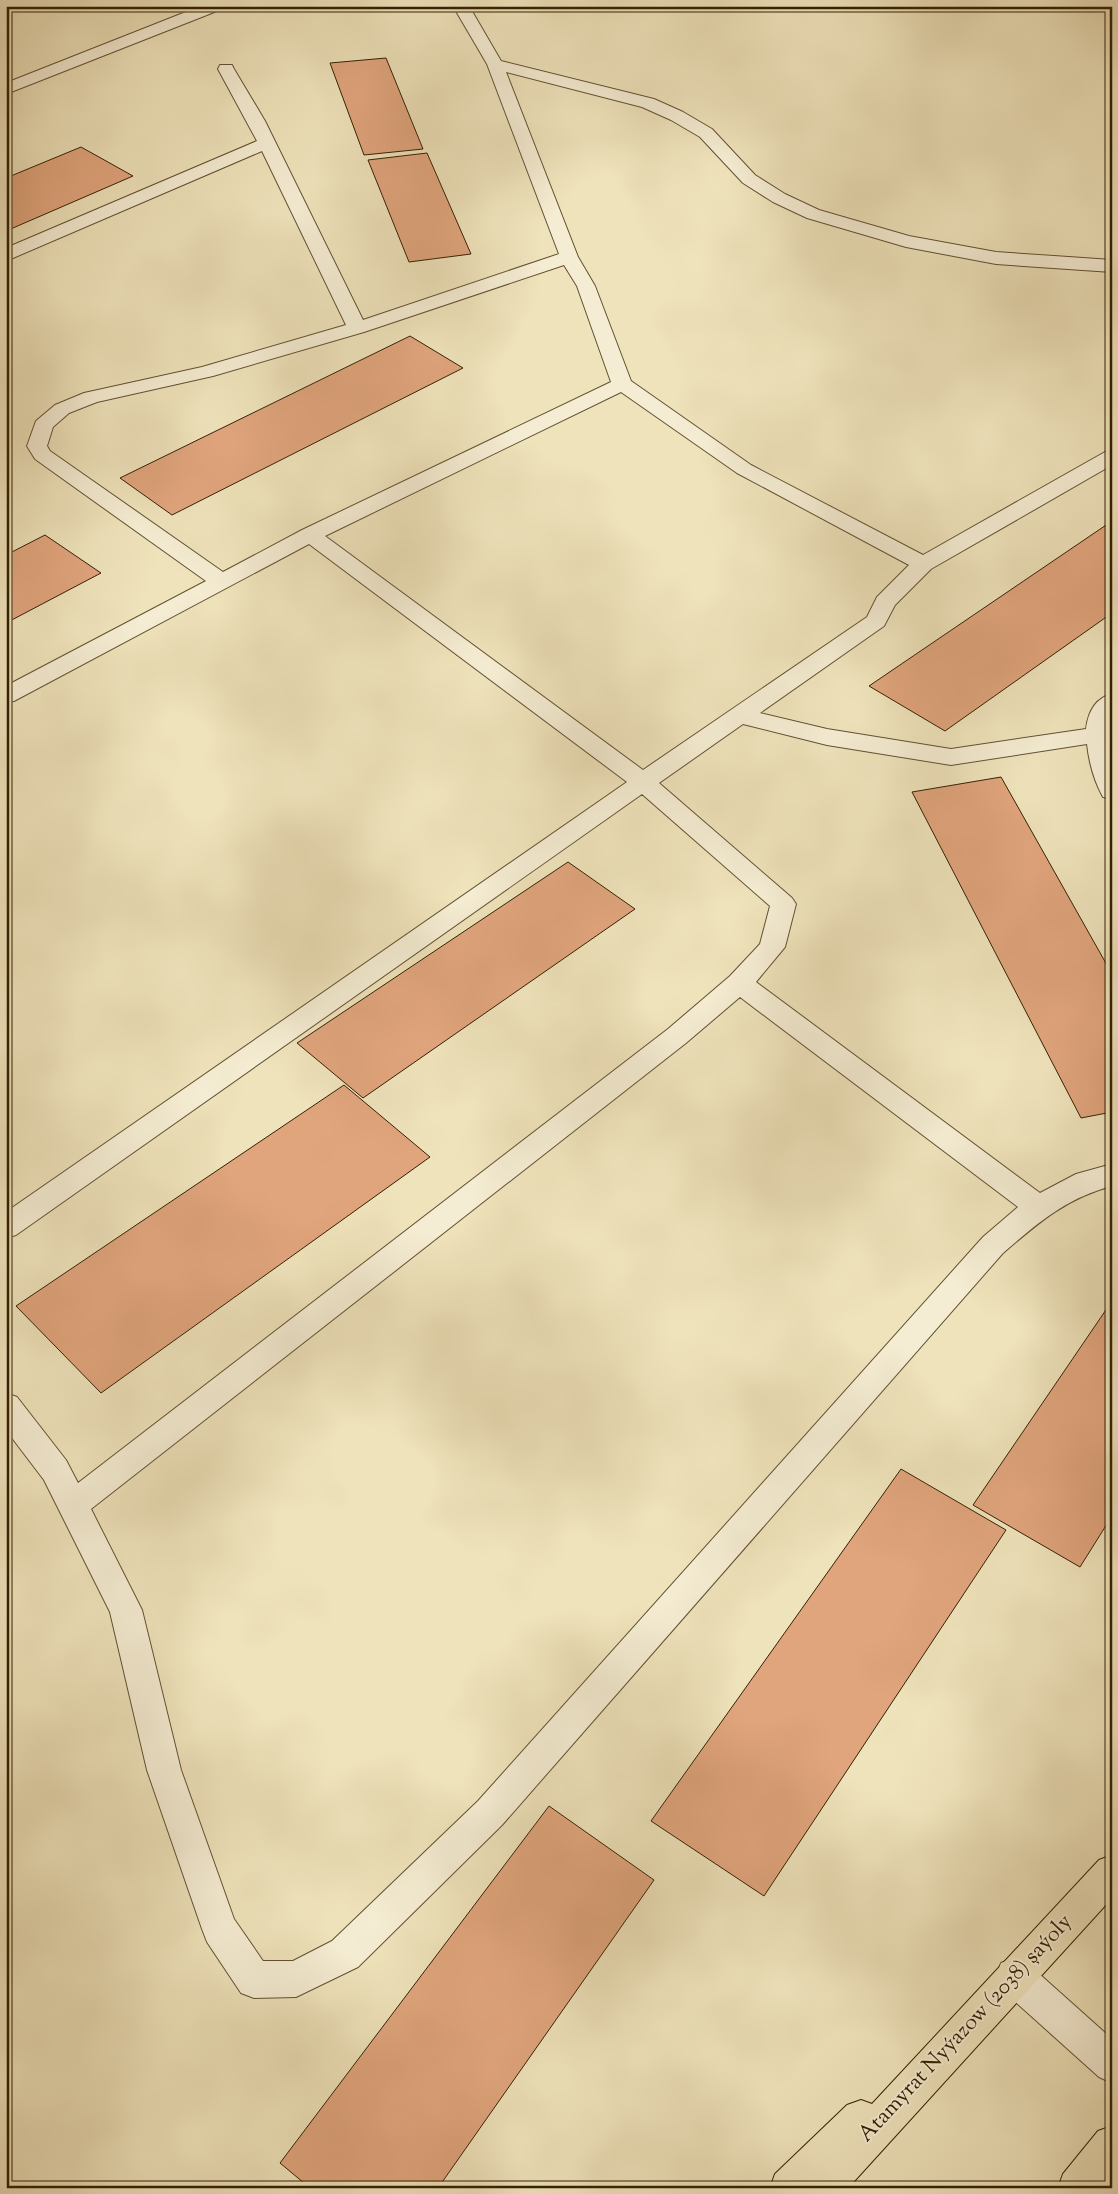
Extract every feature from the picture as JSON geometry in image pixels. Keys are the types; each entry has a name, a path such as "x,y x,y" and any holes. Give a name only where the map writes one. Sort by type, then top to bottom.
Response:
{"main road":[{"name":"Atamyrat Nyýazow (2038) şaýoly","path":"821,2188 1014,1976 1112,1872"},
{"path":"789,2188 1014,1976"},
{"path":"1077,2188 1112,2145"}],"street":[{"path":"6,89 216,6"},
{"path":"461,6 495,64 570,257 586,286 622,384 744,469 923,564"},
{"path":"495,64 648,103 677,116 706,133 749,179 778,198 813,214 906,241 996,258 1112,266"},
{"path":"226,69 267,143 357,328"},
{"path":"6,255 267,143"},
{"path":"222,582 42,455 36,446 43,425 62,409 91,397 206,372 357,328 570,257"},
{"path":"6,696 310,535 622,384"},
{"path":"6,1227 876,621 885,602 923,564 1112,456"},
{"path":"72,1506 677,1036 739,983 772,947 783,904 643,782 310,535"},
{"path":"1112,701 1103,710 1097,735 1107,780 1112,791"},
{"path":"740,716 827,737 951,757 1097,735"},
{"path":"739,983 1038,1207"},
{"path":"6,1406 54,1470 126,1610 164,1770 220,1929 254,1980 296,1979 345,1954 490,1813 994,1246 1038,1207 1086,1182 1112,1175"},
{"path":"1014,1976 1112,2064"}],"building":[{"path":"386,58 423,149 364,155 330,63"},
{"path":"81,147 133,176 6,231 6,178"},
{"path":"427,153 471,254 409,262 368,160"},
{"path":"410,336 463,368 172,515 120,478"},
{"path":"1112,521 1112,613 945,731 869,686"},
{"path":"45,535 101,573 6,623 6,555"},
{"path":"1001,777 1112,974 1112,1112 1081,1118 912,792"},
{"path":"568,862 635,909 363,1098 297,1043"},
{"path":"344,1085 430,1157 101,1393 16,1306"},
{"path":"1112,1301 1112,1516 1080,1567 973,1505"},
{"path":"901,1469 1006,1530 764,1896 651,1821"},
{"path":"549,1806 654,1880 438,2188 310,2188 280,2163"}]}
